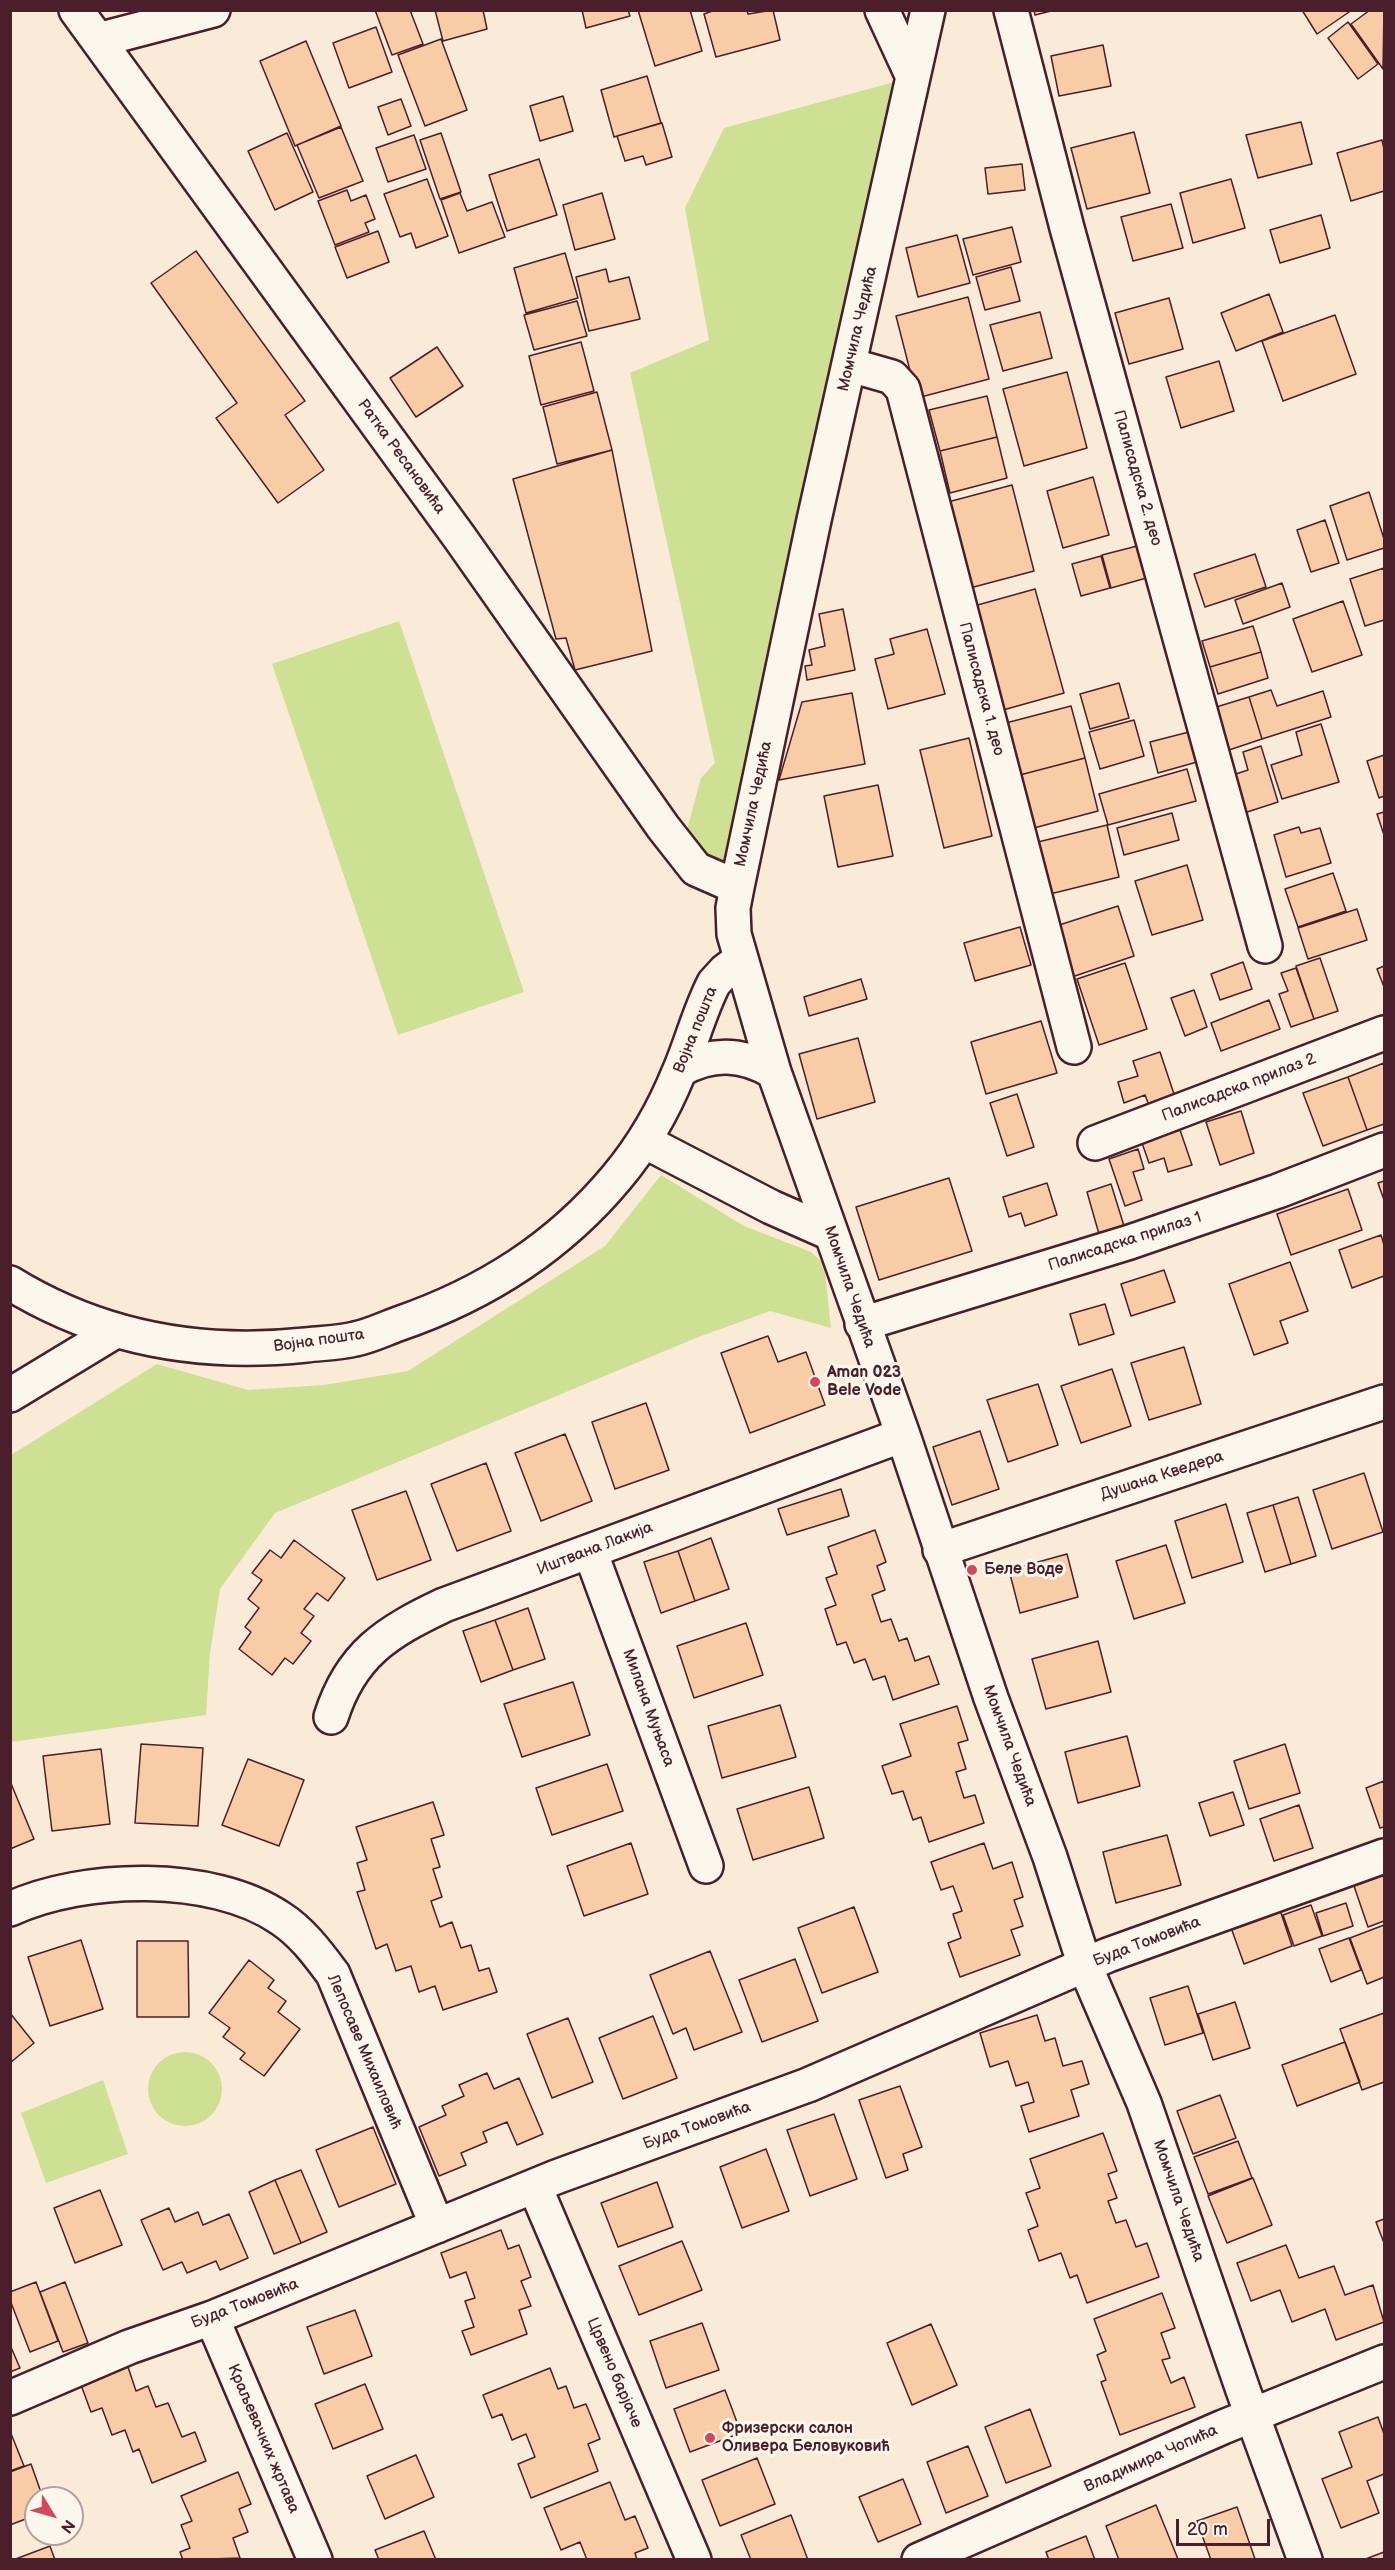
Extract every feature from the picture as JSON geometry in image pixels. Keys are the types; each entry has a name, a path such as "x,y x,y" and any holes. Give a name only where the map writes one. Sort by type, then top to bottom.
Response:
{"street":[{"name":"Ратка Ресановића","path":"76,10 460,538 663,827 696,869 736,887"},
{"path":"98,40 213,10"},
{"path":"882,10 913,77"},
{"name":"Момчила Чедића","path":"928,10 814,520 736,887 733,922 741,959 774,1072 903,1435 940,1550 1050,1857 1084,1966 1144,2103 1252,2415 1305,2559"},
{"name":"Палисадска 2. део","path":"1011,10 1067,228 1265,946"},
{"name":"Палисадска 1. део","path":"850,365 891,377 903,389 1074,1047"},
{"name":"Војна пошта","path":"10,1283 57,1309 114,1332 204,1348 268,1349 357,1339 437,1311 508,1274 566,1230 617,1177 644,1141 680,1071 710,991 725,970 741,959"},
{"name":"Палисадска прилаз 2","path":"1095,1143 1384,1033"},
{"path":"680,1071 694,1062 727,1056 760,1063 774,1072"},
{"path":"644,1141 771,1207 830,1233"},
{"name":"Палисадска прилаз 1","path":"862,1324 1130,1242 1278,1191 1384,1150"},
{"path":"10,1395 114,1332"},
{"name":"Душана Кведера","path":"940,1550 1384,1402"},
{"name":"Иштвана Лакија","path":"331,1717 337,1699 362,1657 398,1627 444,1605 903,1435"},
{"name":"Милана Муњаса","path":"590,1551 706,1866"},
{"name":"Буда Томовића","path":"10,2398 129,2347 212,2318 535,2187 808,2085 1108,1955 1384,1856"},
{"name":"Лепосаве Михаиловић","path":"10,1909 53,1894 128,1883 180,1885 231,1895 282,1918 311,1946 333,1974 437,2226"},
{"name":"Црвено барјаче","path":"535,2187 694,2559"},
{"name":"Краљевачких жртава","path":"212,2318 315,2559"},
{"name":"Владимира Чопића","path":"919,2559 1252,2415 1384,2362"}],"green space":[{"path":"913,77 737,887 681,852 701,778 715,763 630,373 709,340 685,208 724,128"},
{"path":"399,621 524,992 398,1035 272,664"},
{"path":"661,1175 744,1226 811,1252 824,1264 831,1328 770,1311 696,1338 275,1513 220,1589 210,1653 206,1715 11,1742 11,1455 157,1364 248,1390 324,1385 408,1371 605,1246"},
{"path":"178,2052 192,2052 206,2058 216,2068 222,2082 222,2096 216,2110 206,2120 192,2126 178,2126 164,2120 154,2110 148,2096 148,2082 154,2068 164,2058"},
{"path":"103,2080 128,2154 46,2183 21,2113"}],"building":[{"path":"375,10 410,10 423,44 392,55"},
{"path":"435,10 483,10 487,29 443,41"},
{"path":"582,10 628,10 630,16 586,28"},
{"path":"638,10 690,10 702,51 655,66"},
{"path":"715,10 747,10 748,14 773,10 780,40 716,57 704,14"},
{"path":"1034,10 1055,10 1035,15"},
{"path":"1302,10 1352,10 1317,34"},
{"path":"1370,10 1384,10 1383,69 1351,24"},
{"path":"1348,22 1378,64 1358,79 1328,38"},
{"path":"376,27 392,72 349,88 333,43"},
{"path":"441,39 467,110 425,126 398,55"},
{"path":"306,41 341,126 295,146 260,61"},
{"path":"1103,45 1111,86 1059,96 1051,56"},
{"path":"647,76 661,123 614,137 601,90"},
{"path":"563,96 573,131 540,141 530,106"},
{"path":"401,99 411,126 388,135 378,107"},
{"path":"1301,122 1312,164 1258,178 1246,135"},
{"path":"662,123 672,157 646,165 643,156 625,161 617,136"},
{"path":"341,127 363,181 319,198 297,145"},
{"path":"1134,132 1150,193 1087,209 1071,148"},
{"path":"287,133 313,192 275,210 248,151"},
{"path":"441,133 461,192 440,199 420,140"},
{"path":"414,135 426,169 388,182 376,148"},
{"path":"1382,140 1384,191 1351,201 1337,153"},
{"path":"539,159 557,215 507,231 489,175"},
{"path":"1022,164 1025,190 988,194 985,168"},
{"path":"427,179 448,236 416,248 411,233 400,237 384,194"},
{"path":"1231,179 1245,228 1193,243 1180,193"},
{"path":"347,190 351,201 366,195 375,219 365,223 369,232 335,245 318,201"},
{"path":"460,193 467,211 492,202 505,237 459,253 441,200"},
{"path":"602,193 615,239 575,250 563,205"},
{"path":"1171,204 1183,248 1133,261 1121,217"},
{"path":"1321,215 1330,248 1280,263 1270,230"},
{"path":"1012,227 1021,262 973,275 963,239"},
{"path":"378,231 389,262 347,278 335,247"},
{"path":"957,235 970,283 918,297 906,248"},
{"path":"196,251 305,401 285,415 324,470 278,503 216,418 237,403 151,283"},
{"path":"565,253 578,298 526,313 514,268"},
{"path":"1011,267 1020,301 985,310 976,277"},
{"path":"606,269 609,282 629,277 640,319 589,331 576,277"},
{"path":"1269,294 1283,332 1236,351 1221,313"},
{"path":"968,297 989,379 917,398 896,316"},
{"path":"1169,298 1183,349 1129,364 1115,313"},
{"path":"577,301 587,336 534,350 524,315"},
{"path":"1040,312 1052,358 1003,371 990,325"},
{"path":"1335,315 1356,374 1283,401 1262,341"},
{"path":"581,342 594,391 541,405 529,356"},
{"path":"437,347 463,386 416,417 390,378"},
{"path":"1219,361 1234,411 1181,428 1166,377"},
{"path":"1067,372 1087,448 1024,466 1003,389"},
{"path":"597,392 612,450 557,464 543,407"},
{"path":"987,396 997,437 940,451 929,410"},
{"path":"997,437 1007,478 950,493 940,451"},
{"path":"612,450 652,651 575,670 566,638 556,639 513,479"},
{"path":"1093,477 1109,535 1063,548 1047,491"},
{"path":"1012,485 1034,571 970,588 948,502"},
{"path":"1369,492 1384,539 1384,548 1347,560 1330,506"},
{"path":"1325,520 1339,563 1311,572 1297,530"},
{"path":"1141,545 1150,577 1111,588 1102,555"},
{"path":"1255,554 1266,587 1205,607 1194,574"},
{"path":"1101,556 1110,588 1081,596 1072,564"},
{"path":"1384,568 1384,620 1365,626 1350,579"},
{"path":"1282,583 1290,607 1243,624 1235,600"},
{"path":"1035,589 1064,693 1003,710 974,606"},
{"path":"1343,601 1362,655 1312,672 1293,619"},
{"path":"843,609 855,670 807,680 805,666 812,665 809,650 825,646 819,614"},
{"path":"1253,626 1261,652 1210,667 1202,641"},
{"path":"927,629 945,694 888,709 875,659 894,654 890,639"},
{"path":"1261,652 1268,678 1218,694 1210,667"},
{"path":"1119,683 1129,718 1090,729 1080,694"},
{"path":"1271,690 1277,706 1323,691 1331,717 1262,739 1249,697"},
{"path":"852,693 865,764 779,780 802,702"},
{"path":"1249,697 1262,739 1226,751 1213,708"},
{"path":"1071,706 1085,758 1016,776 1002,724"},
{"path":"1134,720 1144,756 1100,769 1089,732"},
{"path":"1321,724 1339,782 1282,799 1271,765 1302,755 1296,732"},
{"path":"1189,732 1197,762 1158,773 1150,742"},
{"path":"969,738 992,836 944,848 920,750"},
{"path":"1261,746 1278,802 1241,814 1230,776 1248,770 1243,752"},
{"path":"1384,755 1384,796 1379,798 1367,761"},
{"path":"1085,758 1098,811 1030,829 1016,776"},
{"path":"1187,769 1196,801 1108,825 1099,794"},
{"path":"878,785 893,856 838,867 824,796"},
{"path":"1384,812 1384,835 1377,814"},
{"path":"1172,813 1179,840 1124,855 1117,828"},
{"path":"1107,825 1119,877 1046,895 1034,843"},
{"path":"1299,827 1301,833 1320,828 1331,863 1286,877 1274,835"},
{"path":"1187,865 1203,920 1152,935 1135,881"},
{"path":"1333,873 1346,911 1298,927 1285,889"},
{"path":"1118,906 1134,956 1066,979 1050,928"},
{"path":"1357,909 1367,940 1308,959 1298,928"},
{"path":"1020,927 1031,965 975,981 964,943"},
{"path":"1320,958 1338,1011 1314,1019 1296,966"},
{"path":"1243,962 1252,989 1220,1000 1211,974"},
{"path":"1125,963 1147,1029 1099,1045 1077,979"},
{"path":"1384,966 1384,987 1377,969"},
{"path":"1296,968 1314,1019 1291,1027 1279,994 1288,991 1281,973"},
{"path":"861,979 867,999 809,1016 804,997"},
{"path":"1194,990 1207,1027 1185,1036 1171,998"},
{"path":"1269,1000 1280,1029 1221,1051 1211,1023"},
{"path":"1041,1021 1057,1073 986,1094 971,1042"},
{"path":"858,1038 875,1102 817,1119 799,1054"},
{"path":"1160,1052 1176,1100 1150,1108 1145,1095 1124,1103 1118,1082 1138,1076 1133,1061"},
{"path":"1384,1063 1384,1124 1367,1130 1348,1077"},
{"path":"1348,1077 1367,1130 1323,1146 1303,1093"},
{"path":"1017,1094 1034,1147 1007,1156 990,1103"},
{"path":"1241,1111 1254,1153 1220,1165 1206,1122"},
{"path":"1180,1130 1192,1165 1168,1172 1164,1158 1149,1163 1142,1143"},
{"path":"1138,1149 1144,1169 1133,1172 1142,1200 1125,1206 1109,1159"},
{"path":"949,1178 972,1251 879,1280 856,1207"},
{"path":"1384,1181 1384,1200 1378,1183"},
{"path":"1047,1183 1057,1215 1025,1226 1021,1213 1009,1217 1003,1197"},
{"path":"1111,1184 1124,1226 1099,1234 1087,1192"},
{"path":"1348,1189 1362,1230 1291,1255 1277,1214"},
{"path":"1381,1235 1384,1245 1384,1276 1352,1288 1339,1250"},
{"path":"1290,1262 1308,1311 1280,1321 1288,1343 1254,1355 1229,1284"},
{"path":"1164,1270 1175,1302 1131,1316 1121,1284"},
{"path":"1105,1304 1114,1334 1079,1345 1070,1314"},
{"path":"768,1336 778,1362 806,1352 825,1405 750,1433 721,1353"},
{"path":"1184,1347 1201,1404 1149,1420 1131,1363"},
{"path":"1112,1369 1131,1426 1081,1443 1061,1386"},
{"path":"1038,1384 1058,1445 1008,1462 987,1400"},
{"path":"646,1403 669,1470 615,1489 592,1422"},
{"path":"980,1431 999,1489 952,1505 933,1447"},
{"path":"565,1434 592,1501 541,1521 515,1453"},
{"path":"486,1463 511,1531 457,1551 431,1484"},
{"path":"1364,1473 1383,1532 1332,1549 1313,1490"},
{"path":"841,1489 849,1516 787,1535 778,1509"},
{"path":"406,1491 431,1560 377,1580 352,1510"},
{"path":"1298,1497 1316,1556 1291,1564 1273,1505"},
{"path":"1226,1504 1243,1562 1192,1578 1175,1521"},
{"path":"1273,1505 1291,1564 1265,1572 1247,1513"},
{"path":"875,1530 886,1562 877,1566 885,1590 872,1595 881,1622 891,1619 899,1641 907,1638 915,1661 929,1656 939,1684 893,1700 885,1676 873,1680 865,1659 854,1663 846,1642 837,1645 825,1609 836,1605 826,1578 837,1574 828,1547"},
{"path":"711,1538 729,1589 695,1601 678,1551"},
{"path":"294,1540 345,1578 328,1601 317,1593 304,1609 314,1616 301,1633 311,1641 293,1664 285,1658 272,1675 239,1649 251,1632 245,1627 259,1608 248,1599 262,1580 252,1573 270,1550 281,1558"},
{"path":"1166,1545 1185,1603 1134,1619 1116,1561"},
{"path":"678,1551 695,1601 661,1613 644,1562"},
{"path":"1067,1554 1078,1597 1020,1613 1009,1570"},
{"path":"528,1608 545,1659 513,1670 495,1620"},
{"path":"495,1620 513,1670 481,1682 463,1631"},
{"path":"746,1623 763,1675 694,1698 677,1646"},
{"path":"1098,1641 1111,1692 1046,1709 1032,1659"},
{"path":"573,1682 590,1735 522,1757 504,1704"},
{"path":"780,1705 796,1757 722,1778 708,1726"},
{"path":"957,1706 968,1740 958,1743 966,1769 956,1772 964,1798 975,1795 984,1823 929,1842 921,1817 913,1820 903,1791 892,1794 882,1766 911,1756 900,1724"},
{"path":"1127,1736 1140,1786 1078,1803 1065,1752"},
{"path":"141,1744 203,1748 198,1826 135,1823"},
{"path":"1285,1744 1300,1793 1249,1809 1234,1761"},
{"path":"101,1749 110,1824 52,1831 43,1756"},
{"path":"248,1759 304,1780 279,1846 222,1825"},
{"path":"607,1764 623,1811 552,1835 536,1788"},
{"path":"10,1781 34,1839 10,1849"},
{"path":"1384,1781 1384,1827 1380,1828 1366,1788"},
{"path":"809,1787 824,1838 753,1860 737,1809"},
{"path":"1233,1792 1244,1825 1210,1836 1199,1803"},
{"path":"433,1802 444,1835 431,1839 440,1867 433,1869 442,1897 431,1901 440,1927 452,1922 461,1948 471,1945 479,1971 489,1968 497,1992 443,2010 435,1986 419,1992 411,1966 396,1971 387,1944 376,1949 357,1892 365,1890 357,1863 367,1860 356,1827"},
{"path":"1299,1805 1313,1848 1274,1861 1260,1819"},
{"path":"1167,1835 1181,1885 1116,1903 1103,1852"},
{"path":"631,1843 648,1894 584,1916 567,1866"},
{"path":"984,1843 993,1869 1012,1862 1023,1897 1014,1900 1023,1926 1011,1930 1020,1955 960,1977 948,1943 961,1938 953,1914 962,1911 953,1886 941,1890 931,1862"},
{"path":"1384,1875 1384,1921 1368,1927 1354,1886"},
{"path":"1346,1903 1353,1926 1323,1936 1316,1913"},
{"path":"1278,1904 1292,1946 1244,1964 1229,1922"},
{"path":"1311,1905 1322,1936 1294,1946 1283,1915"},
{"path":"854,1907 878,1972 822,1993 798,1928"},
{"path":"1384,1925 1384,1977 1367,1984 1350,1938"},
{"path":"1349,1938 1361,1970 1331,1982 1319,1949"},
{"path":"81,1940 103,2009 50,2026 28,1957"},
{"path":"137,1941 188,1941 189,2017 137,2017"},
{"path":"710,1951 742,2032 694,2050 686,2028 673,2034 650,1975"},
{"path":"795,1959 818,2021 762,2042 739,1980"},
{"path":"249,1960 274,1980 268,1988 286,2001 278,2012 300,2029 264,2076 240,2059 245,2053 223,2037 230,2028 209,2013"},
{"path":"1188,1986 1203,2033 1165,2045 1150,1998"},
{"path":"1235,2002 1250,2048 1213,2060 1198,2014"},
{"path":"10,2013 34,2043 10,2063"},
{"path":"1384,2013 1384,2082 1362,2090 1340,2029"},
{"path":"1037,2015 1045,2041 1055,2038 1063,2066 1082,2061 1089,2084 1071,2090 1079,2116 1029,2132 1021,2106 1034,2102 1028,2082 1016,2086 1008,2061 990,2067 980,2033"},
{"path":"653,2016 677,2078 623,2099 599,2038"},
{"path":"568,2018 593,2082 552,2098 527,2034"},
{"path":"1345,2042 1360,2082 1297,2106 1282,2065"},
{"path":"487,2073 494,2089 519,2078 543,2134 517,2145 507,2122 483,2132 487,2142 461,2153 466,2165 439,2176 419,2127 446,2115 442,2106 464,2096 459,2085"},
{"path":"900,2086 922,2147 903,2154 908,2170 886,2178 859,2100"},
{"path":"1220,2095 1236,2138 1193,2154 1177,2111"},
{"path":"834,2114 857,2179 810,2196 787,2130"},
{"path":"373,2127 396,2184 339,2207 316,2150"},
{"path":"1103,2133 1117,2171 1108,2174 1117,2198 1108,2201 1116,2223 1126,2220 1136,2247 1147,2243 1159,2277 1087,2303 1077,2275 1070,2278 1061,2253 1039,2261 1028,2230 1038,2226 1026,2193 1040,2188 1030,2159"},
{"path":"1238,2141 1252,2178 1208,2194 1194,2157"},
{"path":"766,2149 789,2211 742,2228 720,2167"},
{"path":"301,2170 327,2232 301,2243 275,2180"},
{"path":"1253,2178 1272,2225 1227,2243 1208,2196"},
{"path":"275,2180 301,2243 274,2254 249,2192"},
{"path":"657,2182 673,2227 618,2247 601,2203"},
{"path":"100,2190 122,2245 75,2263 54,2208"},
{"path":"169,2208 175,2222 198,2212 203,2225 229,2214 248,2258 220,2270 216,2261 187,2273 182,2262 163,2270 141,2220"},
{"path":"1384,2219 1384,2243 1376,2222"},
{"path":"501,2230 508,2249 519,2245 531,2277 521,2281 531,2306 519,2310 527,2334 471,2355 462,2331 474,2327 465,2301 475,2298 466,2272 450,2278 441,2253"},
{"path":"682,2241 702,2290 639,2315 619,2266"},
{"path":"1286,2245 1299,2278 1334,2266 1345,2295 1373,2285 1384,2322 1336,2340 1325,2309 1292,2322 1280,2290 1251,2301 1237,2263"},
{"path":"36,2282 58,2341 30,2352 10,2300 10,2292"},
{"path":"65,2282 88,2343 63,2352 40,2292"},
{"path":"1162,2293 1175,2328 1161,2333 1170,2358 1162,2360 1171,2383 1184,2377 1195,2407 1120,2435 1101,2382 1106,2380 1097,2355 1106,2351 1094,2319"},
{"path":"355,2310 372,2356 324,2374 307,2327"},
{"path":"702,2323 719,2370 666,2388 650,2341"},
{"path":"931,2324 957,2385 912,2405 887,2343"},
{"path":"10,2345 20,2368 10,2372"},
{"path":"128,2367 136,2391 148,2386 156,2407 168,2403 182,2437 195,2432 206,2461 152,2483 139,2449 133,2452 125,2430 112,2435 102,2408 91,2412 81,2385"},
{"path":"550,2368 558,2389 566,2386 574,2408 586,2404 600,2439 588,2444 598,2471 531,2498 518,2464 535,2457 526,2434 512,2440 502,2414 492,2418 483,2395"},
{"path":"365,2384 383,2429 333,2449 315,2404"},
{"path":"725,2390 741,2433 690,2452 674,2409"},
{"path":"1030,2409 1051,2466 1006,2483 985,2427"},
{"path":"1378,2417 1384,2434 1384,2474 1367,2481 1379,2513 1341,2528 1322,2479 1352,2467 1339,2432"},
{"path":"10,2431 24,2466 10,2471"},
{"path":"968,2446 988,2496 946,2513 927,2462"},
{"path":"416,2455 434,2497 385,2519 367,2476"},
{"path":"757,2458 775,2504 720,2526 702,2480"},
{"path":"31,2464 39,2486 24,2486 24,2520 10,2525 10,2472"},
{"path":"238,2472 251,2504 239,2509 248,2532 233,2538 240,2558 183,2560 180,2552 190,2548 181,2525 192,2521 181,2496"},
{"path":"903,2479 921,2524 878,2542 859,2497"},
{"path":"610,2482 625,2520 635,2516 648,2548 635,2553 637,2560 587,2560 580,2542 561,2550 544,2508"},
{"path":"1156,2505 1178,2559 1119,2560 1106,2526"},
{"path":"1237,2507 1255,2559 1211,2560 1197,2521"},
{"path":"791,2515 808,2560 751,2560 741,2535"},
{"path":"424,2531 436,2560 379,2560 375,2550"},
{"path":"1086,2536 1095,2560 1049,2560 1046,2552"},
{"path":"50,2546 55,2560 13,2560"},
{"path":"1384,2552 1384,2560 1363,2560"}],"place":[{"name":"Aman 023 Bele Vode","path":"815,1382"},
{"name":"Беле Воде","path":"972,1570"},
{"name":"Фризерски салон Оливера Беловуковић","path":"710,2438"}]}
